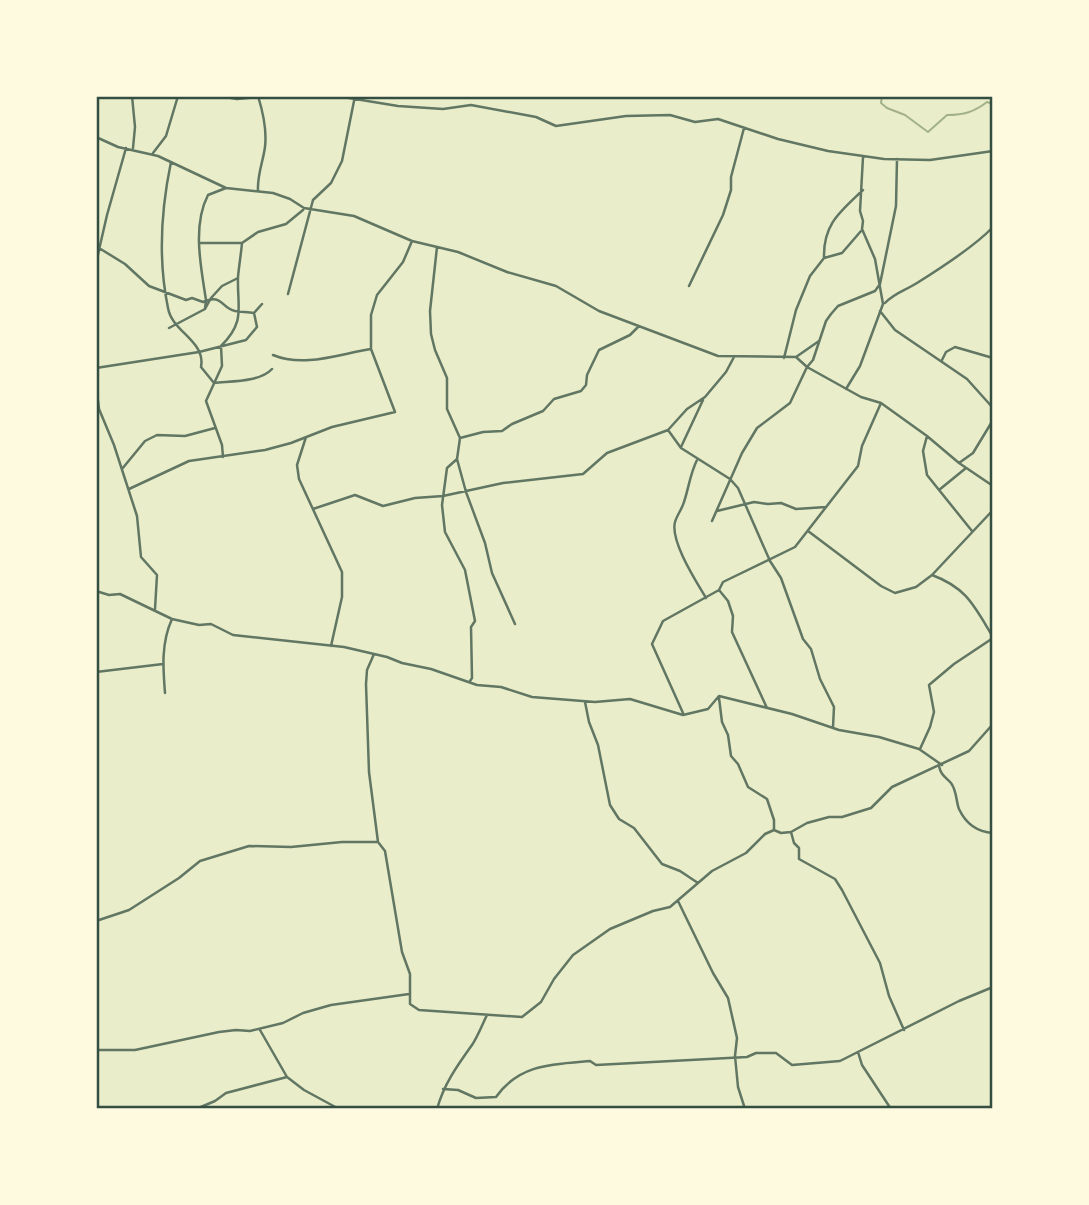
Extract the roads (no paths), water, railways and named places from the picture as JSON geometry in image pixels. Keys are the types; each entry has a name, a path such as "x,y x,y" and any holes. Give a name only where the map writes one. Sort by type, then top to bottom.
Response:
{"street":[{"path":"132,96 135,127 133,149"},
{"path":"152,154 166,136 178,96"},
{"path":"219,96 237,99 268,96"},
{"path":"313,96 354,97 398,106 443,109 471,105 536,117 556,125 626,116 670,115 695,122 718,119 816,148 863,157 930,160 993,151"},
{"path":"258,191 257,178 265,145 259,97"},
{"path":"288,294 311,208 318,192 331,183 342,161 354,97"},
{"path":"689,286 723,215 744,128"},
{"path":"96,137 172,161 226,188 258,191 290,199 304,208 354,216 412,242 458,252 507,272 556,286 599,312 718,356 796,357 820,340"},
{"path":"96,262 126,148"},
{"path":"863,157 860,211 862,229 875,259 883,304"},
{"path":"712,521 757,428 790,403 813,360 826,321 838,306 866,296 880,284 896,206 897,159"},
{"path":"172,161 163,211 162,258 168,308 172,320 197,346 202,360 201,368 214,383"},
{"path":"209,299 199,229 208,195 226,188"},
{"path":"824,258 823,242 835,216 863,190"},
{"path":"200,243 242,243 258,232 286,224 304,208"},
{"path":"846,389 860,366 883,304 892,295 960,255 993,227"},
{"path":"784,358 796,310 810,276 824,258 842,253 862,229"},
{"path":"129,489 189,461 265,450 332,427 396,412 371,349 371,315 377,295 403,262 412,242"},
{"path":"96,243 149,286 186,300 223,301 232,311 254,313"},
{"path":"223,457 206,401 222,366 221,346 234,333 240,311 238,278 242,243"},
{"path":"437,247 430,311 431,334 447,378 447,409 460,438 457,459 466,492 485,543 492,573 515,624"},
{"path":"169,328 205,309 209,299 222,286 238,278"},
{"path":"254,313 262,304"},
{"path":"880,311 895,330 967,379 993,408"},
{"path":"96,368 199,352 246,340 257,327 254,313"},
{"path":"460,438 483,432 502,431 543,411 554,399 581,391 586,385 587,374 599,350 630,335 638,327"},
{"path":"942,360 946,352 955,347 993,358"},
{"path":"273,355 303,362 371,349"},
{"path":"681,448 705,397 726,372 734,357"},
{"path":"796,357 807,367 846,389 881,403 927,436 959,464 993,486"},
{"path":"214,383 254,378 269,373 272,369"},
{"path":"96,385 99,409 137,516 141,557 158,575 155,611"},
{"path":"313,509 355,495 383,506 523,480 583,474 597,465 607,453 668,430 687,409 705,397"},
{"path":"683,715 652,644 663,621 719,590 723,582 795,547 858,467 862,446 881,403"},
{"path":"959,464 973,453 993,420"},
{"path":"122,469 145,441 157,435 185,436 215,428"},
{"path":"668,430 681,448 730,479 738,488 770,561 781,578 803,639 811,649 820,679 834,707 832,727"},
{"path":"927,436 923,451 927,475 972,531"},
{"path":"306,437 297,465 299,479 342,572 342,597 331,646"},
{"path":"457,459 447,468 442,505 445,532 465,570 472,598 475,621 471,627 470,681"},
{"path":"697,460 689,475 684,503 675,523 676,535 689,570 706,598"},
{"path":"939,490 966,468"},
{"path":"988,483 993,477"},
{"path":"716,511 745,503 781,503 796,509 826,507"},
{"path":"808,531 881,586 895,593 916,587 932,575 993,510"},
{"path":"919,749 934,712 929,685 993,637 961,590 951,582 932,575"},
{"path":"719,590 728,601 733,616 732,632 767,708"},
{"path":"96,591 109,595 120,594 172,619 199,625 211,624 233,635 331,646 374,654 477,685 501,687 532,697 584,702 630,699 683,715 708,709 719,696"},
{"path":"165,693 163,664 167,630 172,619"},
{"path":"374,654 367,670 366,684 369,772 378,842 385,850 402,952 410,974 410,1004 419,1010 522,1017 541,1002 563,966 581,948 610,929 670,907 712,871 746,853 765,834 774,830 781,833 791,832 807,822 842,817 871,808 892,787 969,751 993,724"},
{"path":"96,672 163,664"},
{"path":"719,696 919,749 941,765 944,779 951,782 958,807 976,831 993,833"},
{"path":"719,696 722,722 728,735 731,756 738,764 748,787 767,799 775,820 774,830"},
{"path":"584,702 598,745 610,805 619,819 634,828 662,864 680,871 698,883"},
{"path":"791,832 794,843 799,848 799,859 835,879 842,890 880,963 889,996 904,1030"},
{"path":"96,921 129,910 200,861 250,846 378,842"},
{"path":"678,901 728,998 737,1038 734,1056 738,1087 745,1109"},
{"path":"443,1089 458,1090 476,1098 496,1097 506,1083 544,1064 590,1061 596,1065 776,1053 792,1065 840,1061 959,1001 993,987"},
{"path":"96,1050 135,1050 219,1032 260,1030 331,1005 409,994"},
{"path":"437,1109 443,1089 472,1044 486,1015"},
{"path":"260,1030 287,1077 304,1090 339,1109"},
{"path":"858,1052 862,1065 891,1109"},
{"path":"196,1109 226,1093 287,1077"}],"waterway":[{"path":"882,96 881,103 887,108 905,115 928,132 947,115 968,112 987,102 993,104"}]}
